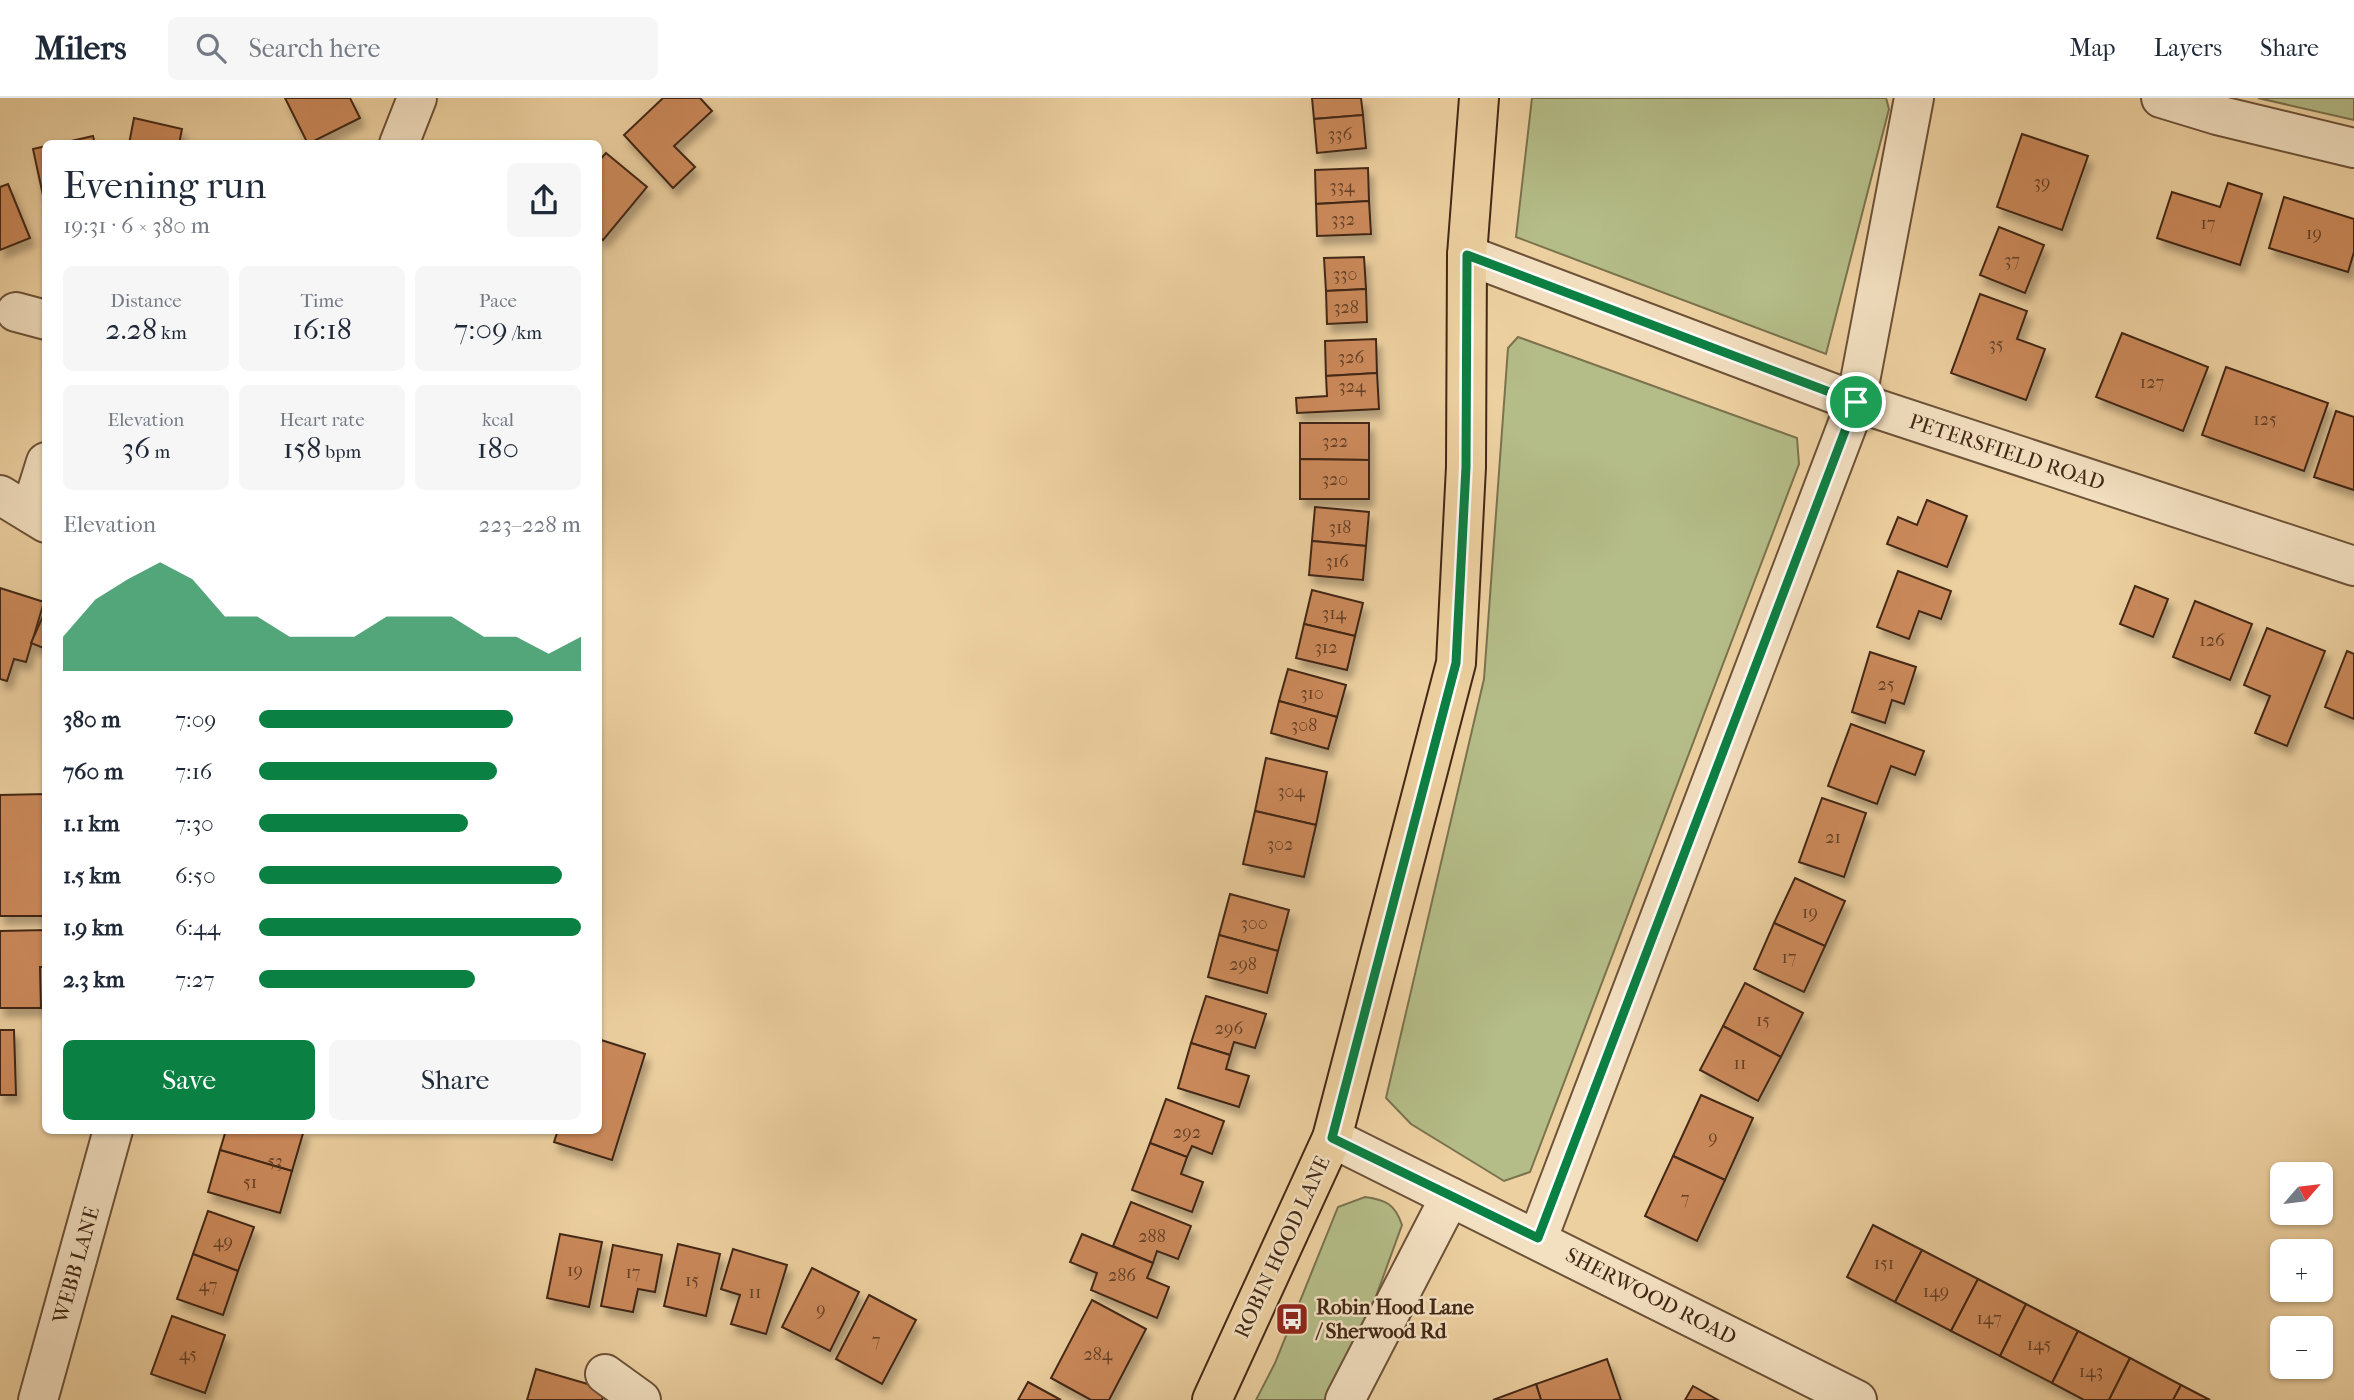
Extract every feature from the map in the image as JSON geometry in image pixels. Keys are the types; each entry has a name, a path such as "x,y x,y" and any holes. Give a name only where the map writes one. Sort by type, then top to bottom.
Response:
{"main road":[{"name":"ROBIN HOOD LANE","path":"1212,1400 1332,1138 1456,663 1466,467 1467,255 1479,98"}],"street":[{"path":"401,140 417,98"},
{"path":"2161,98 2217,116 2354,148"},
{"path":"1538,1238 1856,402 1919,100"},
{"name":"PETERSFIELD ROAD","path":"1467,255 1856,402 2354,566"},
{"path":"25,510 42,471"},
{"name":"WEBB LANE","path":"38,1400 112,1134"},
{"name":"SHERWOOD ROAD","path":"1332,1138 1538,1238 1857,1400"},
{"path":"1345,1400 1450,1197"},
{"path":"605,1374 641,1400"}],"green space":[{"path":"1532,98 1886,98 1889,109 1826,354 1516,237"},
{"path":"2258,98 2354,98 2354,120"},
{"path":"1518,337 1797,438 1799,464 1530,1172 1504,1181 1411,1124 1386,1098 1484,679 1508,348"},
{"path":"1365,1197 1389,1204 1402,1225 1351,1365 1333,1400 1256,1400 1275,1363 1338,1207"}],"building":[{"path":"285,98 350,98 360,118 316,140 306,140"},
{"path":"663,98 700,98 712,111 674,146 695,167 673,188 624,135"},
{"path":"1312,98 1361,98 1363,115 1314,119"},
{"path":"1363,115 1366,148 1317,153 1314,119"},
{"path":"134,118 182,129 180,140 130,140"},
{"path":"2022,134 2088,156 2062,230 1997,207"},
{"path":"93,136 94,140 76,140"},
{"path":"42,147 42,191 33,149"},
{"path":"606,153 647,187 603,240 602,239 602,158"},
{"path":"1368,168 1369,201 1316,204 1315,170"},
{"path":"2228,183 2262,194 2240,265 2157,238 2172,192 2220,207"},
{"path":"8,184 30,238 0,250 0,187"},
{"path":"2284,197 2354,219 2354,252 2348,272 2269,248"},
{"path":"1369,201 1371,234 1317,236 1316,204"},
{"path":"1999,227 2044,245 2025,293 1980,275"},
{"path":"1364,257 1366,289 1326,291 1324,258"},
{"path":"1366,289 1367,322 1327,324 1326,291"},
{"path":"1980,294 2027,311 2017,339 2045,349 2026,400 1951,373"},
{"path":"2122,333 2208,367 2183,431 2096,397"},
{"path":"1376,339 1377,373 1326,376 1325,341"},
{"path":"2226,367 2328,403 2304,471 2202,435"},
{"path":"1377,373 1379,409 1297,413 1296,398 1327,396 1326,376"},
{"path":"2336,411 2354,417 2354,490 2314,477"},
{"path":"1300,423 1369,423 1369,460 1300,459"},
{"path":"1300,459 1369,460 1369,499 1300,499"},
{"path":"1927,500 1967,516 1947,567 1887,544 1898,517 1917,525"},
{"path":"1315,507 1369,512 1366,546 1312,541"},
{"path":"1312,541 1366,546 1363,580 1309,575"},
{"path":"1898,571 1951,591 1941,619 1919,611 1909,639 1877,627"},
{"path":"2135,586 2168,599 2153,637 2120,624"},
{"path":"0,588 42,601 42,609 26,662 14,659 7,681 0,679"},
{"path":"1312,590 1363,603 1355,636 1304,624"},
{"path":"2195,601 2252,624 2230,680 2173,657"},
{"path":"42,618 42,647 31,643"},
{"path":"1304,624 1355,636 1347,670 1296,658"},
{"path":"2267,628 2325,651 2287,746 2255,733 2270,696 2244,685"},
{"path":"2347,651 2354,654 2354,719 2325,707"},
{"path":"1870,652 1916,667 1904,704 1892,700 1885,723 1852,712"},
{"path":"1288,669 1346,685 1337,717 1279,701"},
{"path":"1279,701 1337,717 1328,749 1271,733"},
{"path":"1851,724 1924,751 1915,775 1891,766 1877,804 1828,786"},
{"path":"1266,758 1327,772 1316,825 1255,811"},
{"path":"42,794 42,916 0,916 0,795"},
{"path":"1822,798 1866,813 1844,877 1799,862"},
{"path":"1255,811 1316,825 1304,877 1243,864"},
{"path":"1795,878 1845,901 1825,946 1774,923"},
{"path":"1230,894 1289,910 1278,951 1219,935"},
{"path":"1774,923 1825,946 1804,992 1754,969"},
{"path":"42,930 41,1008 0,1008 0,931"},
{"path":"1219,935 1278,951 1267,993 1208,977"},
{"path":"1745,983 1803,1013 1781,1057 1723,1026"},
{"path":"1206,996 1266,1014 1255,1048 1234,1042 1230,1055 1191,1043"},
{"path":"1723,1026 1781,1057 1758,1101 1700,1070"},
{"path":"0,1030 14,1030 16,1095 0,1095"},
{"path":"602,1040 645,1054 612,1160 554,1142 557,1134 602,1134"},
{"path":"1191,1043 1230,1055 1226,1069 1249,1076 1239,1107 1178,1088"},
{"path":"1701,1095 1753,1118 1725,1180 1673,1156"},
{"path":"1166,1099 1224,1121 1212,1154 1192,1146 1187,1157 1150,1143"},
{"path":"225,1134 303,1134 292,1171 220,1150"},
{"path":"1150,1143 1187,1157 1181,1174 1203,1182 1192,1212 1132,1190"},
{"path":"220,1150 292,1171 280,1213 208,1192"},
{"path":"1673,1156 1725,1180 1697,1241 1645,1216"},
{"path":"1131,1202 1191,1226 1178,1259 1157,1251 1153,1263 1113,1246"},
{"path":"208,1211 254,1227 238,1271 193,1254"},
{"path":"1873,1225 1922,1250 1895,1302 1847,1277"},
{"path":"560,1234 602,1242 589,1307 547,1298"},
{"path":"1082,1234 1153,1263 1147,1278 1169,1287 1157,1318 1091,1290 1097,1273 1070,1262"},
{"path":"678,1244 720,1254 706,1316 664,1306"},
{"path":"613,1245 662,1255 655,1292 638,1289 633,1312 601,1306"},
{"path":"733,1249 787,1265 766,1334 731,1324 740,1295 721,1289"},
{"path":"1922,1250 1978,1279 1951,1331 1895,1302"},
{"path":"193,1254 238,1271 223,1315 177,1299"},
{"path":"812,1268 859,1292 830,1351 782,1327"},
{"path":"1978,1279 2026,1304 2000,1356 1951,1331"},
{"path":"869,1295 916,1320 882,1384 836,1359"},
{"path":"1092,1300 1146,1329 1109,1400 1091,1400 1051,1378"},
{"path":"2026,1304 2078,1331 2052,1383 2000,1356"},
{"path":"172,1316 225,1335 205,1393 151,1374"},
{"path":"2078,1331 2130,1358 2109,1400 2084,1400 2052,1383"},
{"path":"2130,1358 2181,1385 2173,1400 2109,1400"},
{"path":"1607,1359 1621,1400 1541,1400 1536,1384"},
{"path":"536,1369 605,1389 602,1400 527,1400"},
{"path":"1028,1382 1061,1400 1018,1400"},
{"path":"1536,1384 1541,1400 1493,1400"},
{"path":"2181,1385 2210,1400 2173,1400"},
{"path":"1693,1386 1718,1400 1685,1400"}],"place":[{"name":"Robin Hood Lane / Sherwood Rd","path":"1292,1319"}],"route":[{"path":"1467,255 1856,402 1538,1238 1332,1138 1456,663 1466,467 1467,255"}]}
